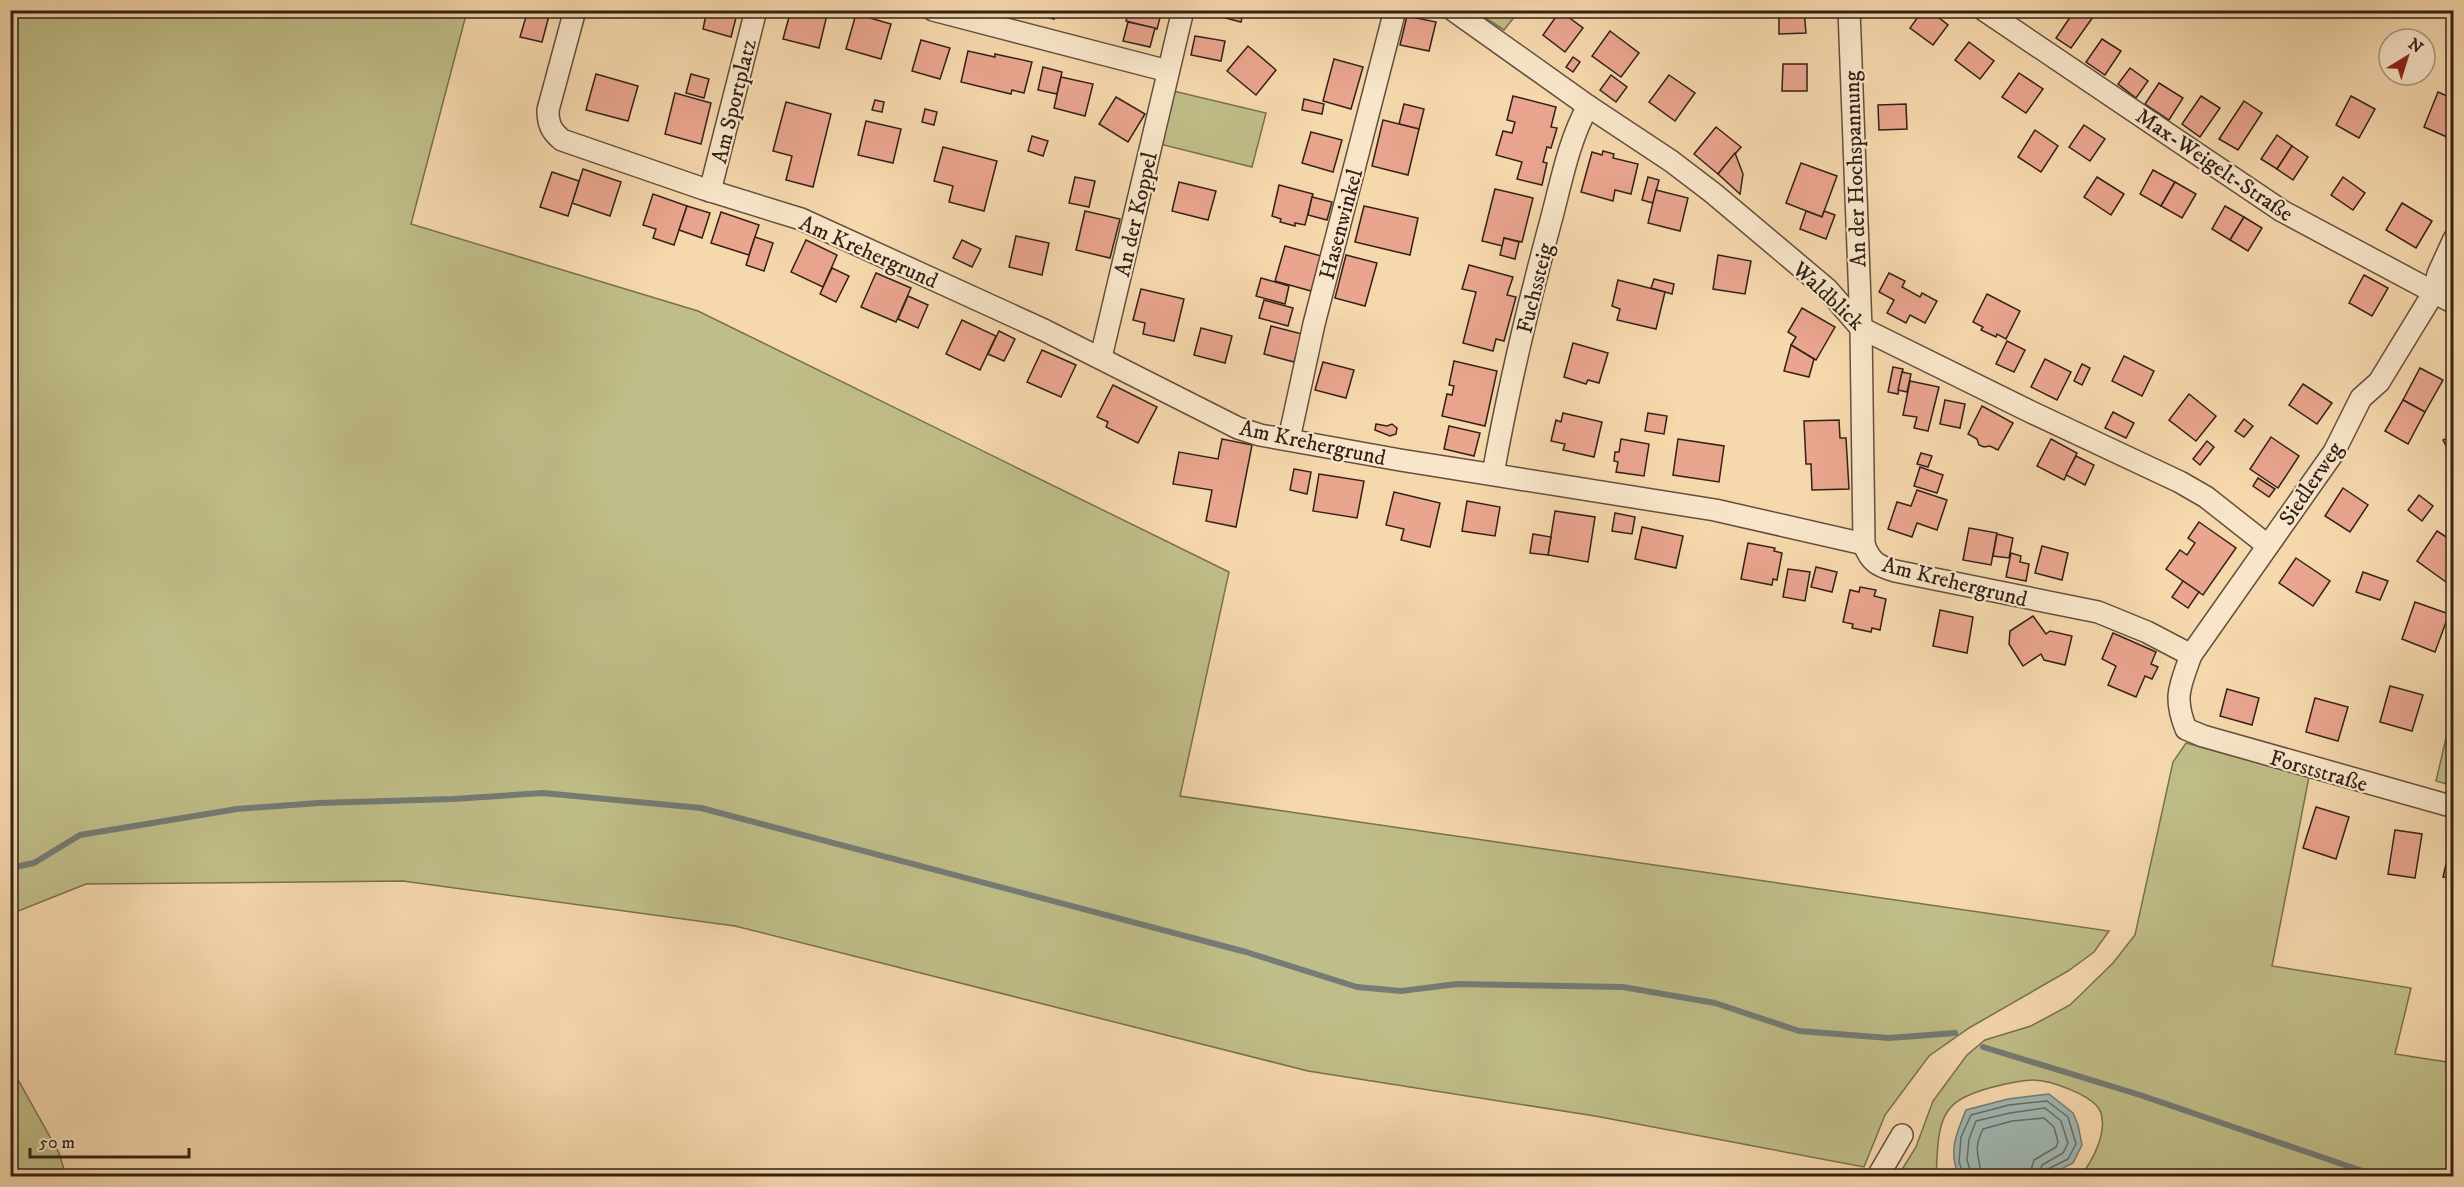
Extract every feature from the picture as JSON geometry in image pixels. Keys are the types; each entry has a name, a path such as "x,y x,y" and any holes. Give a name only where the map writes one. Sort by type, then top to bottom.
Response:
{"street":[{"name":"Am Krehergrund","path":"575,10 548,110 548,122 553,133 571,144 801,219 1101,357 1238,428 1260,435 1400,460 1715,510 1864,544 1868,556 1877,566 2098,612 2147,632 2191,655"},
{"name":"Am Sportplatz","path":"710,191 756,10"},
{"path":"933,10 1168,71"},
{"name":"An der Koppel","path":"1101,357 1183,10"},
{"name":"Hasenwinkel","path":"1289,439 1314,324 1395,10"},
{"name":"Waldblick","path":"1453,10 1588,106 1671,161 1713,193 1827,289 1861,328 2181,482 2206,497 2267,545"},
{"name":"An der Hochspannung","path":"1849,10 1861,328 1864,544"},
{"name":"Max-Weigelt-Straße","path":"1984,10 2282,211 2454,303"},
{"name":"Fuchssteig","path":"1493,474 1537,272 1576,129 1588,106"},
{"name":"Siedlerweg","path":"2186,729 2177,708 2181,684 2191,655 2334,452 2361,398 2379,382 2434,292 2438,274 2454,238"},
{"name":"Forststraße","path":"2186,729 2203,736 2454,807"},
{"path":"1878,1176 1902,1135"}],"shaded area":[{"path":"11,11 467,11 411,224 698,311 1229,572 1180,796 2109,931 2094,952 2068,971 1969,1028 1929,1056 1885,1115 1864,1167 1595,1116 1308,1071 735,926 403,881 86,884 11,914"},
{"path":"1475,11 1519,11 1504,30"},
{"path":"1165,89 1266,113 1252,167 1152,142"},
{"path":"2453,708 2453,786 2436,781"},
{"path":"2186,743 2309,777 2272,966 2411,988 2395,1054 2453,1063 2453,1176 2081,1176 2100,1138 2101,1113 2091,1101 2072,1090 2033,1080 2014,1082 1979,1091 1959,1101 1947,1113 1940,1130 1936,1176 1898,1176 1916,1147 1933,1101 1967,1055 1985,1040 2031,1026 2070,1005 2113,963 2135,935 2173,762"},
{"path":"11,1067 59,1153 66,1176 11,1176"}],"water":[{"path":"2049,1094 2073,1113 2078,1125 2082,1145 2073,1163 2047,1176 1959,1176 1954,1151 1956,1135 1966,1110 2008,1099"}],"building":[{"path":"528,10 550,12 542,42 520,37"},
{"path":"707,10 738,10 731,37 703,29"},
{"path":"791,10 809,10 827,15 819,48 783,39"},
{"path":"1022,10 1056,10 1054,19"},
{"path":"1129,10 1162,10 1157,29 1126,21"},
{"path":"1210,10 1244,10 1241,22 1210,14"},
{"path":"1779,10 1804,10 1806,33 1779,34"},
{"path":"1923,10 1929,10 1948,25 1933,45 1910,28"},
{"path":"2075,10 2098,10 2071,48 2056,38"},
{"path":"1560,11 1583,28 1565,52 1543,35"},
{"path":"856,14 891,24 881,59 846,49"},
{"path":"1407,16 1436,22 1429,51 1400,45"},
{"path":"1128,22 1155,28 1150,47 1123,41"},
{"path":"1610,31 1639,53 1621,77 1592,56"},
{"path":"1195,36 1225,41 1221,61 1191,55"},
{"path":"2102,39 2121,51 2105,75 2086,62"},
{"path":"921,40 950,48 940,79 912,71"},
{"path":"1969,42 1994,61 1980,79 1955,60"},
{"path":"1248,46 1276,70 1256,95 1227,71"},
{"path":"968,51 1032,62 1024,93 1012,90 1011,94 961,82"},
{"path":"1573,57 1580,62 1573,72 1566,67"},
{"path":"1334,59 1363,67 1351,109 1323,101"},
{"path":"1783,64 1807,64 1807,91 1782,91"},
{"path":"1043,67 1062,72 1057,94 1038,90"},
{"path":"2130,68 2148,81 2136,98 2118,84"},
{"path":"2019,73 2043,89 2026,113 2002,97"},
{"path":"596,74 638,86 628,121 586,110"},
{"path":"691,74 709,79 704,98 686,93"},
{"path":"1611,75 1627,87 1616,102 1600,90"},
{"path":"1669,75 1695,93 1675,121 1649,102"},
{"path":"1061,77 1093,84 1085,116 1054,108"},
{"path":"2159,83 2183,98 2169,120 2145,104"},
{"path":"2438,92 2454,99 2454,140 2424,127"},
{"path":"675,93 711,103 701,144 665,134"},
{"path":"1513,96 1556,107 1551,127 1557,128 1551,148 1547,147 1543,162 1547,163 1542,185 1517,179 1522,162 1496,155 1503,131 1512,133 1515,122 1507,120"},
{"path":"2201,96 2220,108 2200,137 2182,124"},
{"path":"2351,96 2375,109 2359,138 2336,125"},
{"path":"1116,97 1145,114 1128,142 1099,124"},
{"path":"1304,99 1324,104 1322,114 1302,110"},
{"path":"875,100 884,102 882,112 872,110"},
{"path":"2244,101 2262,113 2238,150 2219,139"},
{"path":"786,102 831,114 813,187 786,180 792,156 773,151"},
{"path":"1404,104 1424,109 1419,129 1399,124"},
{"path":"1906,104 1907,129 1879,130 1878,105"},
{"path":"925,109 937,112 934,125 922,122"},
{"path":"1383,120 1419,129 1408,175 1372,166"},
{"path":"866,121 901,129 893,163 858,155"},
{"path":"2084,125 2105,139 2090,161 2069,147"},
{"path":"1716,127 1741,147 1718,174 1694,154"},
{"path":"2035,130 2058,146 2041,172 2018,157"},
{"path":"1311,132 1342,140 1333,172 1302,163"},
{"path":"2277,135 2292,146 2277,169 2261,159"},
{"path":"1032,136 1048,141 1043,156 1028,151"},
{"path":"2292,146 2308,157 2293,180 2277,169"},
{"path":"943,147 997,161 984,211 949,202 953,186 934,181"},
{"path":"1603,151 1614,154 1613,158 1638,164 1631,194 1615,190 1613,201 1581,192 1592,152 1602,155"},
{"path":"1735,153 1743,174 1740,194 1718,174"},
{"path":"1801,163 1837,176 1822,217 1786,203"},
{"path":"583,169 621,182 610,216 572,203"},
{"path":"2153,170 2175,182 2161,206 2140,194"},
{"path":"552,172 579,181 568,216 540,207"},
{"path":"1075,177 1095,181 1089,207 1069,203"},
{"path":"1648,177 1659,180 1653,203 1642,200"},
{"path":"2097,177 2124,194 2111,215 2084,197"},
{"path":"2343,177 2365,193 2353,210 2331,195"},
{"path":"1179,182 1216,191 1208,220 1172,211"},
{"path":"2175,182 2196,194 2182,218 2161,206"},
{"path":"1279,185 1313,194 1305,225 1295,223 1295,226 1280,222 1281,219 1272,216"},
{"path":"1495,189 1533,198 1522,242 1504,238 1503,246 1482,241"},
{"path":"1656,190 1688,198 1680,231 1648,223"},
{"path":"653,194 687,206 674,245 653,238 656,229 643,225"},
{"path":"1312,197 1332,202 1327,220 1308,215"},
{"path":"2402,203 2432,221 2416,248 2386,230"},
{"path":"687,206 710,213 702,238 679,230"},
{"path":"1364,206 1418,218 1410,255 1355,242"},
{"path":"2225,206 2244,217 2230,240 2212,229"},
{"path":"1085,211 1120,219 1110,258 1076,250"},
{"path":"1806,211 1822,217 1824,211 1835,215 1826,239 1800,229"},
{"path":"721,212 759,225 749,255 711,243"},
{"path":"2244,217 2262,228 2248,251 2230,240"},
{"path":"1016,236 1049,243 1042,275 1009,267"},
{"path":"755,237 773,243 764,271 746,265"},
{"path":"1504,238 1519,242 1515,259 1500,255"},
{"path":"806,240 837,255 823,287 791,272"},
{"path":"962,240 981,249 972,267 953,258"},
{"path":"1285,246 1321,256 1311,291 1275,281"},
{"path":"1346,255 1377,263 1365,306 1335,298"},
{"path":"1718,255 1751,261 1745,294 1713,289"},
{"path":"1469,265 1513,277 1507,295 1516,297 1504,341 1496,339 1493,351 1463,343 1476,292 1462,289"},
{"path":"832,268 849,276 836,302 820,294"},
{"path":"876,273 911,288 896,322 861,307"},
{"path":"1889,273 1905,281 1902,287 1920,297 1922,293 1937,301 1925,323 1910,315 1906,323 1887,313 1894,300 1879,292"},
{"path":"2364,275 2388,288 2372,316 2349,303"},
{"path":"1261,278 1289,286 1285,304 1256,296"},
{"path":"1654,279 1674,284 1672,294 1651,288"},
{"path":"1618,280 1665,292 1656,329 1617,320 1620,309 1612,306"},
{"path":"1141,289 1184,299 1174,341 1143,334 1145,323 1133,320"},
{"path":"1987,294 2020,311 2006,339 1981,330 1983,327 1973,322"},
{"path":"908,296 928,305 918,328 898,319"},
{"path":"1264,300 1293,308 1288,326 1259,318"},
{"path":"1802,308 1835,327 1816,360 1791,345 1796,337 1788,332"},
{"path":"962,320 996,336 980,370 946,354"},
{"path":"1271,326 1302,334 1294,362 1264,354"},
{"path":"1201,328 1232,336 1225,363 1194,355"},
{"path":"999,331 1015,339 1004,361 988,354"},
{"path":"2007,341 2025,350 2014,372 1996,364"},
{"path":"1573,343 1608,353 1599,383 1588,380 1586,384 1564,377"},
{"path":"1791,345 1814,359 1809,377 1784,371"},
{"path":"1042,350 1076,365 1061,397 1027,382"},
{"path":"2124,356 2154,371 2142,396 2112,381"},
{"path":"2045,359 2071,372 2057,400 2031,387"},
{"path":"1454,361 1497,371 1485,426 1442,416 1447,394 1452,395 1454,386 1449,385"},
{"path":"1323,362 1354,370 1346,398 1315,390"},
{"path":"2082,364 2090,368 2082,385 2074,381"},
{"path":"1893,367 1903,369 1898,394 1888,392"},
{"path":"2420,368 2443,380 2425,412 2403,400"},
{"path":"1902,372 1911,374 1907,392 1898,390"},
{"path":"1910,381 1939,387 1928,431 1914,428 1917,417 1903,415"},
{"path":"2303,384 2332,403 2317,424 2289,405"},
{"path":"1113,385 1157,407 1138,443 1106,427 1108,422 1097,417"},
{"path":"2189,394 2216,416 2196,441 2169,420"},
{"path":"1945,400 1965,404 1960,428 1940,424"},
{"path":"2403,400 2425,412 2408,444 2385,431"},
{"path":"1982,406 2013,423 1998,450 1990,446 1979,445 1977,439 1968,434"},
{"path":"2113,412 2134,423 2126,438 2105,428"},
{"path":"1563,413 1602,422 1594,457 1563,450 1565,444 1551,441 1556,420 1561,422"},
{"path":"1648,413 1667,416 1664,434 1645,431"},
{"path":"2244,419 2253,426 2244,437 2235,431"},
{"path":"1839,420 1840,438 1846,438 1849,489 1812,490 1811,464 1806,464 1804,421"},
{"path":"1376,424 1387,426 1392,424 1397,428 1396,434 1390,436 1375,430"},
{"path":"1449,426 1480,433 1474,456 1444,449"},
{"path":"2454,435 2454,460 2443,440"},
{"path":"2271,437 2299,456 2278,488 2250,469"},
{"path":"1222,439 1252,445 1236,527 1206,521 1212,490 1173,484 1179,452 1218,459"},
{"path":"1621,439 1649,444 1644,476 1616,472 1618,462 1614,461 1615,452 1619,452"},
{"path":"1678,439 1724,446 1719,482 1673,475"},
{"path":"2051,439 2077,453 2064,480 2037,466"},
{"path":"2207,441 2214,447 2200,465 2193,459"},
{"path":"1921,453 1932,456 1928,467 1917,464"},
{"path":"2076,456 2094,465 2085,485 2066,475"},
{"path":"1920,467 1943,475 1937,493 1914,486"},
{"path":"1294,469 1311,472 1307,494 1290,490"},
{"path":"1319,474 1364,481 1357,518 1313,511"},
{"path":"2258,478 2275,489 2269,497 2253,486"},
{"path":"2343,488 2368,505 2350,532 2325,516"},
{"path":"1917,490 1947,500 1937,530 1917,523 1912,537 1888,529 1897,502 1911,506"},
{"path":"1394,492 1440,503 1430,547 1401,540 1404,529 1386,525"},
{"path":"2419,495 2433,506 2422,521 2408,510"},
{"path":"1467,501 1500,507 1495,536 1462,531"},
{"path":"1555,511 1595,517 1588,562 1548,555"},
{"path":"1615,513 1635,517 1632,534 1612,531"},
{"path":"2199,522 2236,548 2203,595 2166,569 2180,550 2187,555 2195,543 2188,538"},
{"path":"1642,527 1683,536 1676,568 1635,559"},
{"path":"1969,528 1997,533 1991,565 1963,560"},
{"path":"2437,531 2454,542 2454,571 2446,582 2417,561"},
{"path":"1533,534 1551,537 1548,555 1530,553"},
{"path":"1997,534 2013,538 2009,558 1993,556"},
{"path":"1748,543 1775,548 1774,551 1782,553 1777,580 1773,579 1772,585 1741,579"},
{"path":"2042,546 2068,553 2062,580 2035,573"},
{"path":"2011,553 2021,556 2020,562 2029,564 2026,581 2006,577"},
{"path":"2296,558 2330,581 2313,606 2279,583"},
{"path":"1816,567 1837,572 1832,592 1811,587"},
{"path":"1788,569 1810,572 1805,601 1783,597"},
{"path":"2363,572 2388,581 2380,600 2356,592"},
{"path":"2183,581 2199,592 2188,608 2172,597"},
{"path":"1860,587 1876,590 1874,596 1886,599 1880,630 1872,628 1871,632 1852,628 1853,624 1843,622 1850,590 1859,592"},
{"path":"2415,602 2449,614 2435,652 2402,639"},
{"path":"1940,610 1973,617 1967,653 1933,646"},
{"path":"2033,616 2046,634 2050,631 2072,636 2065,665 2044,660 2041,654 2023,666 2009,644 2010,631"},
{"path":"2113,633 2156,652 2151,664 2158,667 2152,679 2145,676 2136,697 2108,685 2116,666 2102,659"},
{"path":"2390,686 2423,695 2412,731 2380,722"},
{"path":"2227,689 2259,698 2252,725 2220,716"},
{"path":"2315,698 2348,707 2338,741 2306,732"},
{"path":"2316,807 2349,817 2336,859 2303,848"},
{"path":"2395,830 2422,834 2415,878 2388,874"},
{"path":"2450,847 2454,848 2454,879 2443,877"}],"waterway":[{"path":"10,868 34,863 80,835 237,809 543,793 701,808 1246,952 1357,987 1401,991 1457,984 1623,987 1715,1003 1799,1031 1889,1038 1955,1033"},
{"path":"1983,1047 2140,1095 2377,1176"}]}
